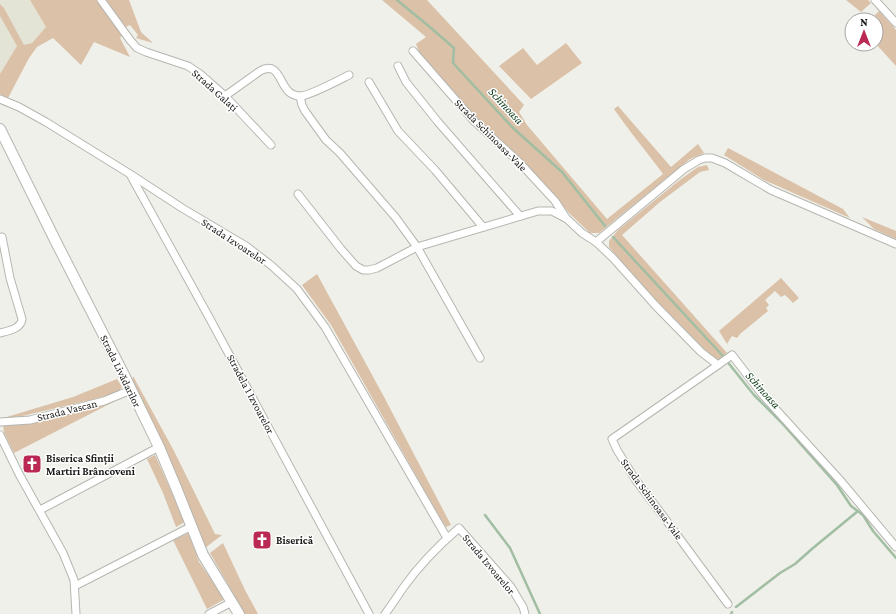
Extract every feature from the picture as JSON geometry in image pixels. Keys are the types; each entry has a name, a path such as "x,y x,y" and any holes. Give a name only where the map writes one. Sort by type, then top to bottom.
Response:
{"street":[{"name":"Strada Galați","path":"101,0 130,40 138,48 188,66 200,74 225,96 271,145"},
{"path":"875,0 896,24"},
{"name":"Strada Schinoasa-Vale","path":"413,51 474,121 519,162 555,202 567,220"},
{"path":"398,66 406,82 438,122 520,216"},
{"path":"225,96 265,68 270,68 279,75 288,92 300,96 306,95 349,75"},
{"path":"369,82 398,131 435,170 483,227"},
{"path":"300,96 305,111 326,140 340,153 396,218 417,247 480,358"},
{"name":"Strada Izvoarelor","path":"0,99 19,107 46,122 182,208 246,246 272,266 297,289 325,326 447,538"},
{"name":"Strada Livădarilor","path":"0,129 159,447 178,490 203,555 239,614"},
{"path":"596,242 684,169 699,160 712,158 725,163 771,190 896,244"},
{"name":"Stradela 1 Izvoarelor","path":"130,174 209,316 369,614"},
{"name":"Strada Schinoasa-Vale","path":"298,194 341,249 356,266 363,270 377,268 417,247 538,211 552,212 567,220 582,233 596,242 613,258 655,305 701,352 721,363"},
{"path":"0,333 19,326 22,322 10,278 2,237"},
{"name":"Strada Schinoasa-Vale","path":"728,604 634,479 612,439 732,355 762,394 840,480 896,547"},
{"name":"Strada Vascan","path":"0,422 30,420 104,401 131,390"},
{"path":"0,435 64,553 74,580 76,614"},
{"path":"40,510 159,447"},
{"path":"75,586 192,526"},
{"name":"Strada Izvoarelor","path":"389,613 403,587 447,538 459,528 511,587 523,607 525,614"},
{"path":"209,614 232,602"}],"shaded area":[{"path":"0,0 30,0 46,27 32,43 24,45 4,8 0,4"},
{"path":"30,0 98,0 123,34 120,38 130,57 94,42 81,65 53,38 37,47 29,58 8,98 0,94 0,74 17,46 0,16 0,4 4,8 24,45 32,43 46,27"},
{"path":"105,0 129,0 141,32 153,43 136,38 138,35 130,25 126,27"},
{"path":"382,0 427,0 524,105 519,112 527,125 607,219 663,174 614,109 618,106 671,167 698,144 704,153 690,159 599,233 590,233 570,214 510,149 479,121 420,54 416,44 426,37"},
{"path":"846,0 868,0 871,3 861,12"},
{"path":"0,16 17,46 0,74"},
{"path":"884,17 896,30 896,66 883,52"},
{"path":"566,43 582,63 531,99 499,66 523,48 537,65"},
{"path":"728,148 843,209 850,218 764,180 724,155"},
{"path":"707,165 709,170 700,172 660,202 622,235 727,353 721,360 713,358 642,286 609,247 609,241 618,230 681,179 698,167"},
{"path":"862,217 896,231 896,239 874,229"},
{"path":"317,274 383,395 451,525 446,527 439,516 331,325 302,285"},
{"path":"781,278 799,298 793,303 785,295 781,297 775,291 765,300 769,305 766,308 768,311 737,338 732,336 727,344 719,331"},
{"path":"133,376 174,451 215,534 222,535 205,548 169,457 132,384"},
{"path":"117,379 122,387 118,392 95,399 22,416 0,419 73,397"},
{"path":"125,396 14,453 4,433 3,425 104,403"},
{"path":"155,455 185,522 176,527 163,493 147,459"},
{"path":"189,533 199,562 225,599 207,609 173,540"},
{"path":"223,543 258,614 245,614 210,553"}],"waterway":[{"name":"Schinoasa","path":"397,0 454,48 453,63 512,127 562,172 605,226"},
{"name":"Schinoasa","path":"613,237 722,355 754,395 781,422 837,485 851,506 863,515 873,531 896,558"},
{"path":"736,607 780,573 795,564 858,511"},
{"path":"485,515 510,548 540,614"}],"place":[{"name":"Biserica Sfinții Martiri Brâncoveni","path":"32,464"},
{"name":"Biserică","path":"262,540"}]}
